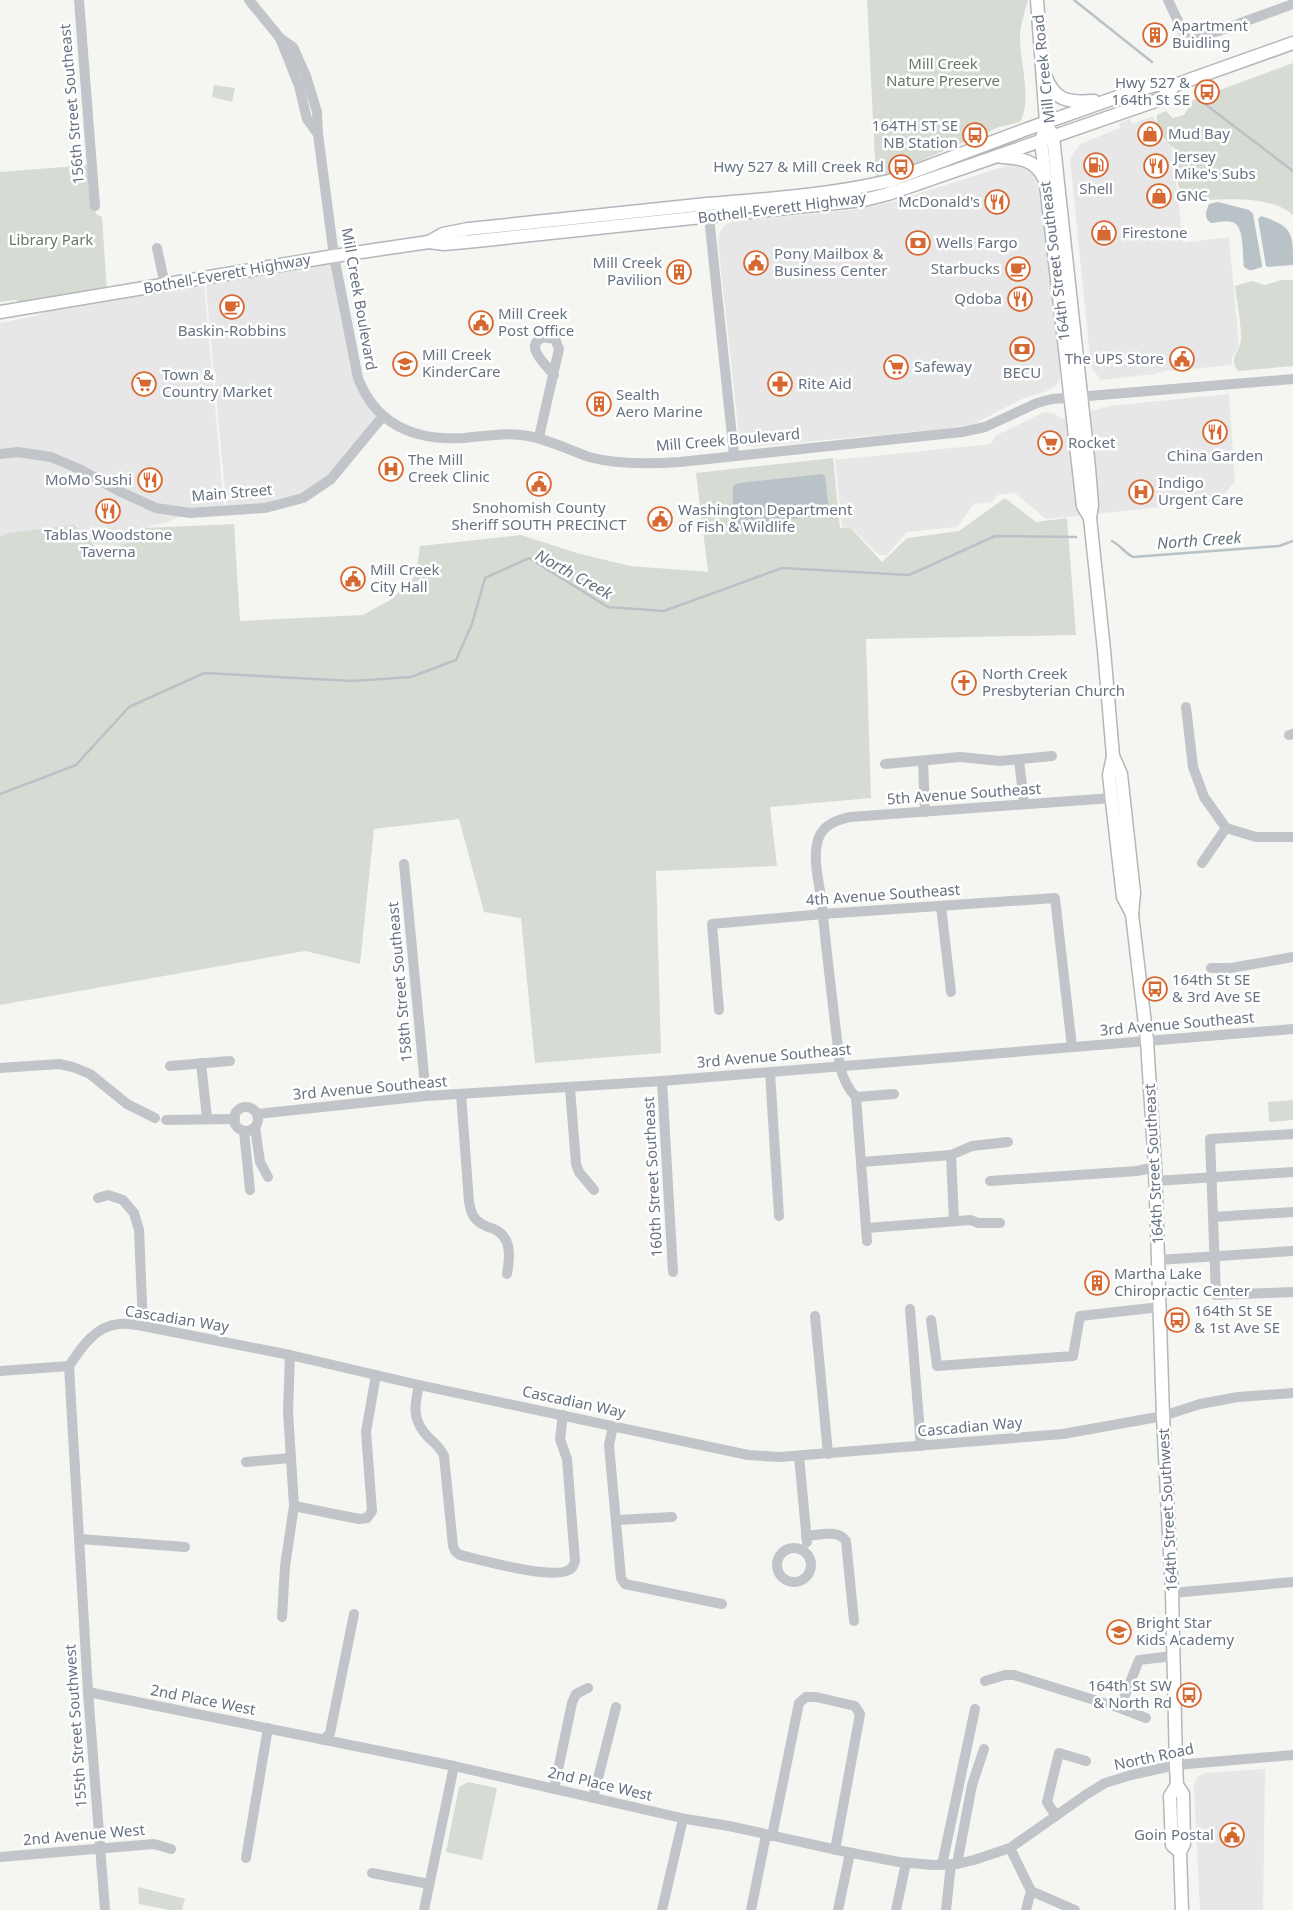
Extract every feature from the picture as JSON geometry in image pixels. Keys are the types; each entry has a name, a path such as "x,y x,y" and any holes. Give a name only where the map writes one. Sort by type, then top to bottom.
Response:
{"main road":[{"name":"Mill Creek Road","path":"1037,0 1047,139"},
{"name":"Bothell-Everett Highway","path":"429,242 443,234 468,229 778,198 848,190 889,181 1109,100 1155,85 1175,85 1293,43"},
{"path":"1041,58 1049,85 1062,99 1087,102 1109,100"},
{"name":"Bothell-Everett Highway","path":"0,318 19,314 26,308 334,256 429,242 444,244 466,242 864,200 888,194 1161,99 1175,85"},
{"name":"164th Street Southeast","path":"1047,139 1046,187 1092,505 1090,518 1113,756 1109,775 1123,896 1132,914"},
{"name":"164th Street Southeast","path":"1047,139 1077,398"},
{"path":"995,157 1029,161 1039,170 1046,187"},
{"path":"709,217 713,211 757,205 778,198"},
{"path":"647,222 662,216 702,211 705,205"},
{"name":"Bothell-Everett Highway","path":"0,306 18,303 26,308"},
{"path":"0,312 26,308"},
{"name":"164th Street Southeast","path":"1113,756 1121,774 1134,893 1132,914 1147,1042 1155,1167 1163,1416"},
{"name":"164th Street Southwest","path":"1163,1416 1172,1593 1177,1785 1183,1794 1184,1844 1180,1852 1182,1910"}],"street":[{"name":"156th Street Southeast","path":"79,0 95,206"},
{"path":"1168,0 1188,42 1293,4"},
{"name":"Mill Creek Boulevard","path":"247,1 280,38 293,47 306,76 317,112 318,134 334,256 358,378 365,395 383,416 399,427 417,434 433,438 517,434 539,438 590,457 616,461 664,463 968,431 994,423 1037,402 1052,399 1293,379"},
{"path":"709,217 734,456"},
{"path":"158,248 165,285"},
{"path":"539,438 554,375"},
{"name":"Main Street","path":"0,454 18,452 51,457 79,468 121,492 156,508 190,513 265,508 303,498 331,479 383,416"},
{"path":"1186,707 1193,767 1204,797 1226,828 1256,837 1293,837"},
{"path":"885,764 960,757 1000,761 1052,756"},
{"path":"1019,760 1024,804"},
{"path":"923,761 925,812"},
{"name":"5th Avenue Southeast","path":"823,914 817,844 822,831 829,824 839,819 1112,798"},
{"path":"1202,863 1226,828"},
{"name":"158th Street Southeast","path":"404,864 426,1096"},
{"name":"4th Avenue Southeast","path":"719,1010 712,924 823,914 1056,898 1072,1047"},
{"path":"941,906 951,992"},
{"path":"823,914 840,1066 848,1090 856,1098 868,1240"},
{"path":"1211,968 1231,968 1293,957"},
{"name":"3rd Avenue Southeast","path":"257,1114 426,1096 662,1081 1293,1029"},
{"path":"170,1066 230,1060"},
{"path":"201,1063 207,1118"},
{"path":"0,1068 59,1064 73,1067 90,1074 127,1104 155,1118"},
{"path":"770,1072 779,1216"},
{"name":"160th Street Southeast","path":"662,1081 673,1272"},
{"path":"570,1088 576,1164 579,1172 594,1190"},
{"path":"461,1094 469,1202 474,1218 501,1233 506,1239 509,1255 507,1274"},
{"path":"856,1098 894,1094"},
{"path":"244,1108 251,1108 257,1114 258,1121 255,1127 248,1131 237,1126 235,1119 237,1112 244,1108"},
{"path":"166,1120 235,1119"},
{"path":"255,1127 260,1162 268,1176"},
{"path":"244,1130 250,1190"},
{"path":"1293,1134 1210,1139 1216,1295 1293,1292"},
{"path":"862,1162 951,1155 972,1146 1008,1142"},
{"path":"951,1155 954,1221"},
{"path":"990,1181 1155,1167"},
{"path":"1155,1180 1293,1172"},
{"path":"98,1198 108,1195 123,1200 134,1212 138,1230 142,1326"},
{"path":"1213,1217 1293,1212"},
{"path":"867,1228 971,1220 1000,1223"},
{"path":"1158,1260 1293,1251"},
{"path":"931,1320 937,1366 1073,1356 1080,1316 1160,1308"},
{"path":"910,1309 922,1446"},
{"path":"815,1316 828,1454"},
{"name":"Cascadian Way","path":"69,1366 83,1345 95,1334 120,1323 290,1355 419,1385 748,1455 780,1457 1063,1434 1163,1416 1200,1404 1238,1397 1293,1393"},
{"path":"282,1617 284,1566 294,1506 288,1411 290,1355"},
{"path":"0,1370 69,1366"},
{"name":"155th Street Southwest","path":"69,1366 88,1692 105,1910"},
{"path":"294,1506 359,1520 368,1518 372,1511 366,1432 376,1375"},
{"path":"419,1385 416,1398 416,1419 421,1430 440,1449 444,1456 455,1551 460,1555 541,1573 566,1572 573,1568 576,1558 567,1459 560,1439 563,1415"},
{"path":"613,1426 609,1445 621,1578 625,1584 722,1604"},
{"path":"799,1456 808,1554"},
{"path":"246,1462 291,1458"},
{"path":"616,1520 672,1516"},
{"path":"806,1536 837,1534 842,1535 846,1541 854,1621"},
{"path":"80,1539 185,1547"},
{"path":"1172,1593 1293,1582"},
{"path":"324,1740 330,1733 354,1614"},
{"path":"1120,1708 1138,1660 1173,1656"},
{"path":"985,1681 1005,1675 1014,1675 1146,1718"},
{"path":"554,1789 572,1703 576,1694 588,1688"},
{"name":"2nd Place West","path":"88,1692 454,1766 683,1819 906,1863 950,1864 988,1856 1010,1848"},
{"path":"751,1910 799,1703 806,1697 816,1697 855,1706 860,1714 835,1850"},
{"path":"593,1798 616,1707"},
{"path":"946,1910 950,1864 975,1709"},
{"path":"246,1858 268,1728"},
{"path":"950,1864 984,1748"},
{"path":"1056,1816 1047,1802 1059,1753 1086,1760"},
{"name":"North Road","path":"1010,1848 1105,1783 1176,1765 1293,1755"},
{"path":"424,1910 454,1766"},
{"path":"662,1910 683,1819"},
{"name":"2nd Avenue West","path":"0,1857 154,1844 171,1849"},
{"path":"1010,1848 1031,1891 1075,1910"},
{"path":"838,1910 850,1853"},
{"path":"896,1910 906,1863"},
{"path":"372,1873 429,1884"},
{"path":"1026,1910 1031,1891"}],"shaded area":[{"path":"1153,116 1162,138 1172,148 1183,243 1229,237 1239,346 1232,357 1232,365 1190,369 1189,367 1182,371 1168,370 1154,374 1101,380 1091,367 1070,159 1080,144 1120,128 1119,123 1130,119 1132,124"},
{"path":"1012,164 1024,165 1036,174 1038,180 1060,368 1060,380 1056,386 1047,391 1024,398 974,424 943,429 751,447 742,443 739,436 718,242 720,231 725,225 731,222 860,209 892,202"},
{"path":"1218,202 1249,210 1253,214 1262,267 1251,270 1244,267 1241,234 1236,224 1227,221 1211,223 1207,219 1206,212 1209,204"},
{"path":"1261,216 1280,224 1289,232 1293,265 1266,266 1258,219"},
{"path":"334,256 355,368 383,416 331,479 303,498 227,511 205,278"},
{"path":"204,283 224,508 194,510 168,522 149,526 129,548 85,543 0,547 0,323 35,316 54,308"},
{"path":"1229,394 1235,481 1219,501 1046,519 1015,493 998,495 992,502 974,504 957,527 907,532 887,555 879,555 851,527 842,526 835,460 991,444 995,436 1044,412 1053,413 1063,419 1109,406"},
{"path":"822,474 825,476 829,511 825,515 750,524 743,527 738,535 732,533 734,485"},
{"path":"1265,1769 1263,1910 1200,1910 1194,1787 1196,1780 1200,1775 1206,1773"}],"green space":[{"name":"Mill Creek Nature Preserve","path":"867,0 1028,0 1020,34 1025,103 1024,113 1020,122 999,127 876,180"},
{"path":"1293,63 1293,215 1283,208 1270,203 1241,199 1184,201 1178,185 1174,148 1161,134 1157,115 1166,111 1173,118 1184,115 1193,100"},
{"path":"214,85 235,88 232,102 212,97"},
{"name":"Library Park","path":"89,165 96,214 102,217 107,292 27,303 15,300 0,302 0,172"},
{"path":"1281,280 1293,280 1293,366 1238,371 1234,358 1240,343 1241,332 1235,286 1252,281 1265,285"},
{"path":"833,458 840,528 850,527 882,562 907,538 959,531 1005,498 1036,522 1067,518 1076,635 866,639 871,798 770,807 777,866 656,871 661,1053 535,1063 521,918 484,912 459,819 374,829 360,964 305,951 0,1005 0,537 8,533 74,525 101,553 127,543 143,528 234,524 240,621 363,615 392,599 416,575 420,546 521,535 577,553 630,566 708,572 696,473"},
{"path":"1293,1100 1293,1120 1269,1122 1268,1102"},
{"path":"468,1782 497,1788 482,1860 446,1852 459,1787"},
{"path":"138,1887 186,1899 182,1910 169,1910 139,1904"}],"waterway":[{"path":"1074,0 1152,62"},
{"path":"1201,101 1293,171"},
{"name":"North Creek","path":"0,794 76,765 129,707 204,673 352,681 411,677 456,660 472,624 485,578 529,558 608,607 664,611 782,568 909,575 995,536 1076,537"},
{"name":"North Creek","path":"1112,541 1133,557 1279,546 1293,541"}],"place":[{"name":"Apartment Buidling","path":"1155,35"},
{"name":"Hwy 527 & 164th St SE","path":"1207,92"},
{"name":"Mud Bay","path":"1150,134"},
{"name":"164TH ST SE NB Station","path":"975,135"},
{"name":"Shell","path":"1096,165"},
{"name":"Jersey Mike's Subs","path":"1156,166"},
{"name":"Hwy 527 & Mill Creek Rd","path":"901,167"},
{"name":"GNC","path":"1159,196"},
{"name":"McDonald's","path":"997,202"},
{"name":"Firestone","path":"1104,233"},
{"name":"Wells Fargo","path":"918,243"},
{"name":"Pony Mailbox & Business Center","path":"756,263"},
{"name":"Starbucks","path":"1018,269"},
{"name":"Mill Creek Pavilion","path":"679,272"},
{"name":"Qdoba","path":"1020,299"},
{"name":"Baskin-Robbins","path":"232,307"},
{"name":"Mill Creek Post Office","path":"481,323"},
{"name":"BECU","path":"1022,349"},
{"name":"The UPS Store","path":"1182,359"},
{"name":"Mill Creek KinderCare","path":"405,364"},
{"name":"Safeway","path":"896,367"},
{"name":"Town & Country Market","path":"144,384"},
{"name":"Rite Aid","path":"780,384"},
{"name":"Sealth Aero Marine","path":"599,404"},
{"name":"China Garden","path":"1215,432"},
{"name":"Rocket","path":"1050,443"},
{"name":"The Mill Creek Clinic","path":"391,469"},
{"name":"MoMo Sushi","path":"150,480"},
{"name":"Snohomish County Sheriff SOUTH PRECINCT","path":"539,484"},
{"name":"Indigo Urgent Care","path":"1141,492"},
{"name":"Tablas Woodstone Taverna","path":"108,511"},
{"name":"Washington Department of Fish & Wildlife","path":"660,519"},
{"name":"Mill Creek City Hall","path":"353,579"},
{"name":"North Creek Presbyterian Church","path":"964,683"},
{"name":"164th St SE & 3rd Ave SE","path":"1155,989"},
{"name":"Martha Lake Chiropractic Center","path":"1097,1283"},
{"name":"164th St SE & 1st Ave SE","path":"1177,1320"},
{"name":"Bright Star Kids Academy","path":"1119,1632"},
{"name":"164th St SW & North Rd","path":"1189,1695"},
{"name":"Goin Postal","path":"1232,1835"}]}
